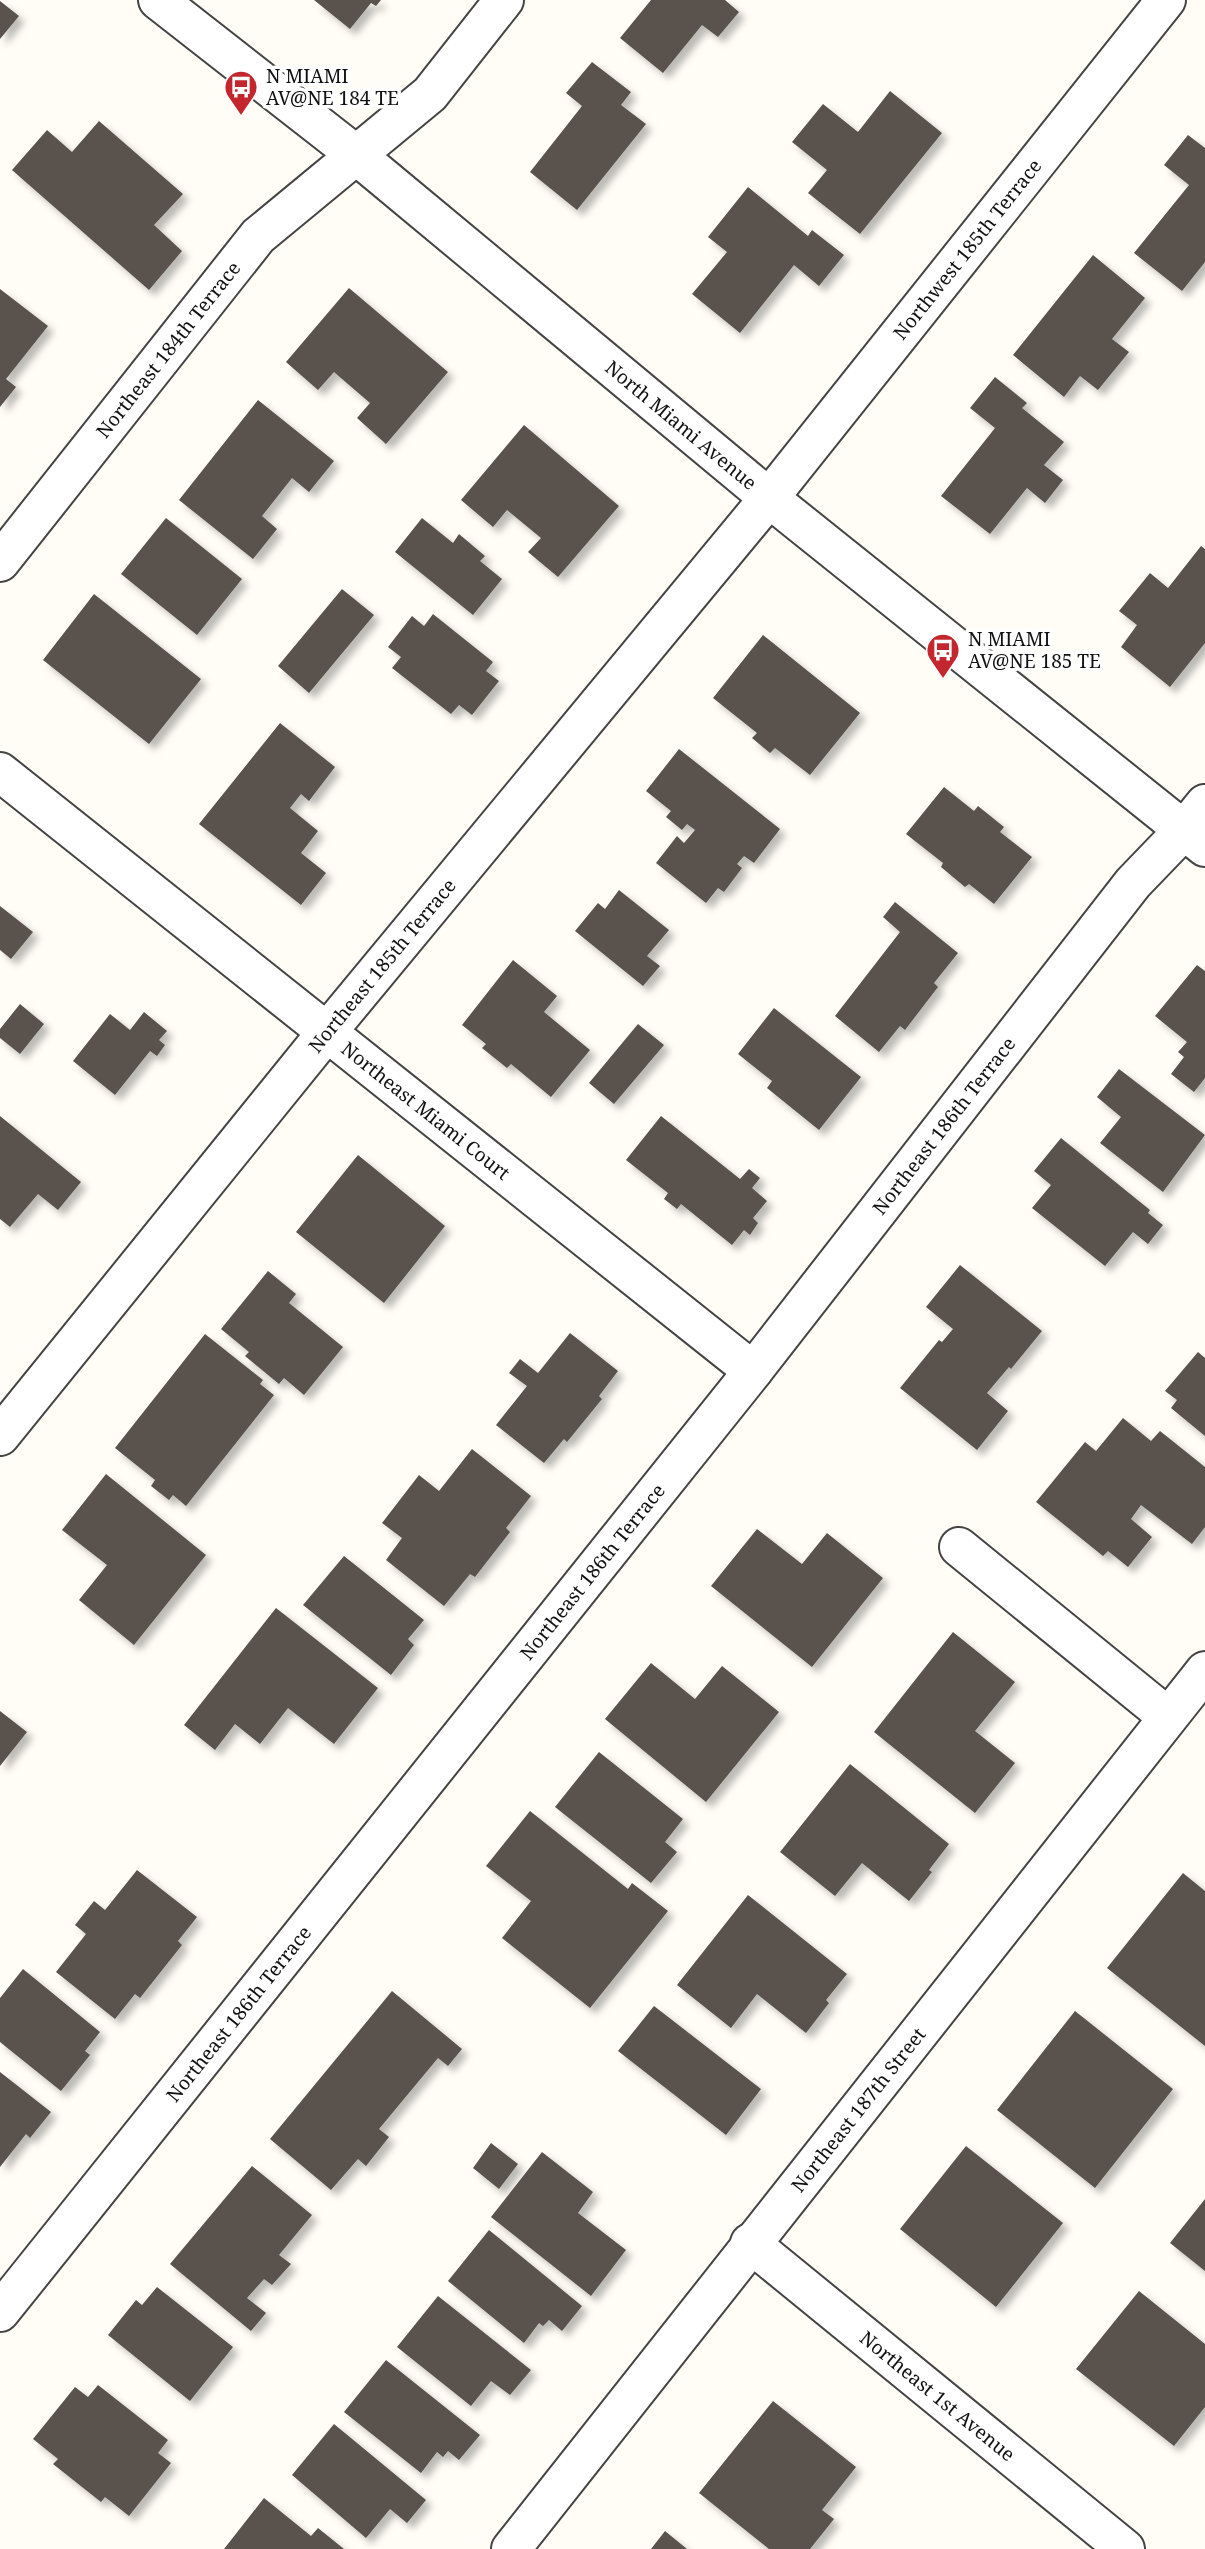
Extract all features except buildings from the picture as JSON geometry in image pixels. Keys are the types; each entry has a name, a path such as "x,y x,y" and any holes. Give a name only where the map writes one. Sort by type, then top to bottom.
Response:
{"street":[{"name":"North Miami Avenue","path":"158,0 355,154 769,498 1198,827"},
{"name":"Northeast 184th Terrace","path":"0,562 258,236 430,94 504,0"},
{"name":"Northwest 185th Terrace","path":"769,498 1166,0"},
{"name":"Northeast 185th Terrace","path":"0,1436 327,1032 769,498"},
{"name":"Northeast Miami Court","path":"0,772 753,1371"},
{"name":"Northeast 186th Terrace","path":"0,2312 753,1371 1132,883 1198,827"},
{"path":"958,1547 1168,1717"},
{"name":"Northeast 187th Street","path":"511,2549 1205,1671"},
{"name":"Northeast 1st Avenue","path":"751,2244 1125,2549"}],"place":[{"name":"N MIAMI AV@NE 184 TE","path":"241,117"},
{"name":"N MIAMI AV@NE 185 TE","path":"943,680"}]}
